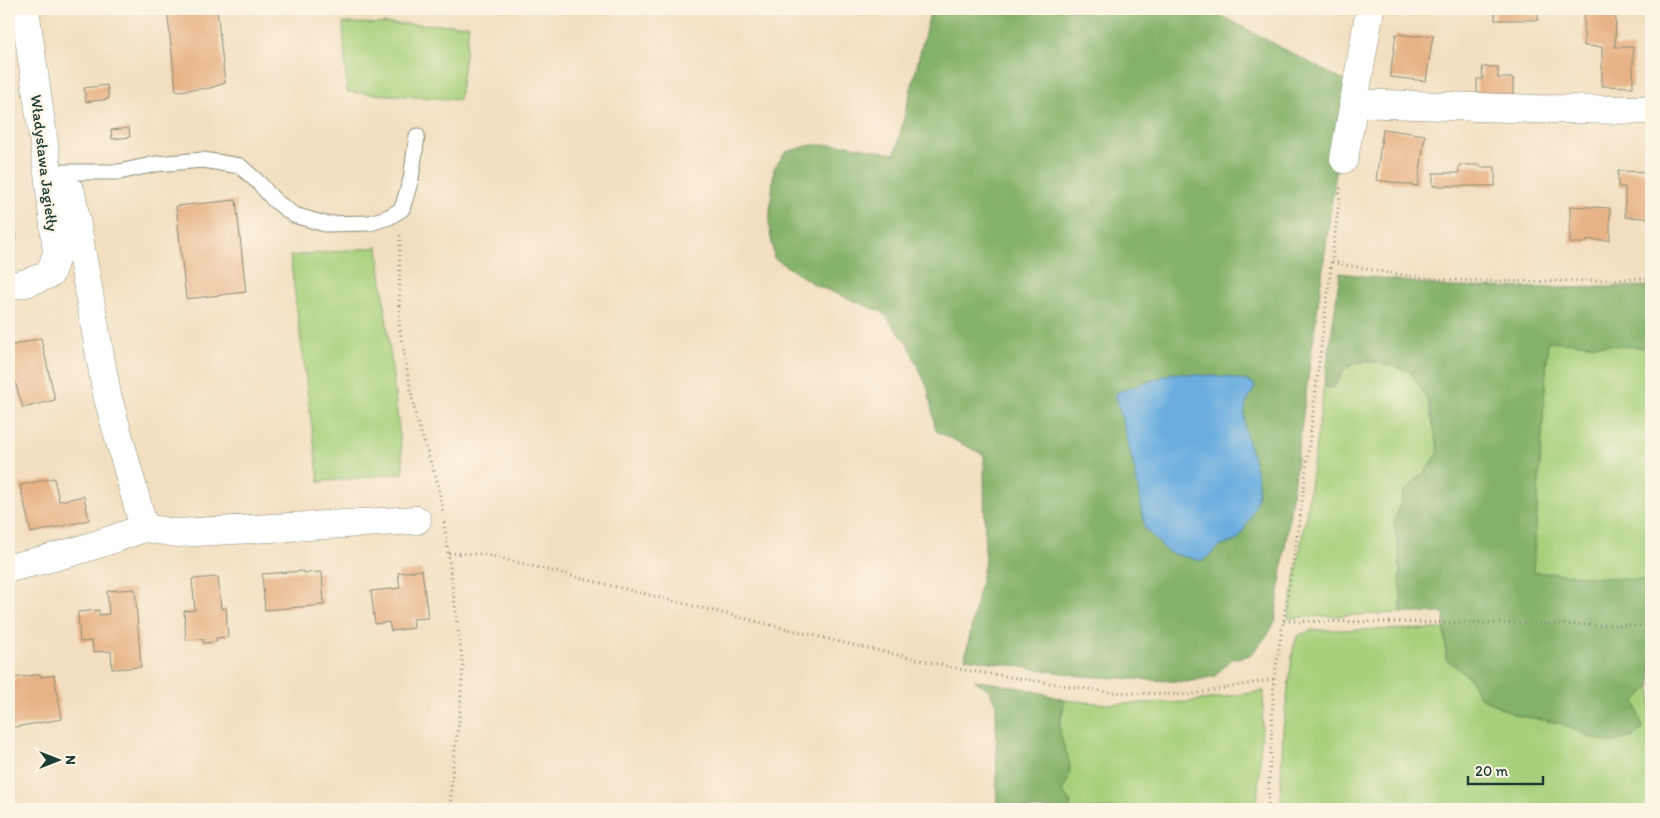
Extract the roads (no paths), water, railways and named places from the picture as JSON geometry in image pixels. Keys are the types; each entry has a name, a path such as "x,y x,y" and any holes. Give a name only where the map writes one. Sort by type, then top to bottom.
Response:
{"street":[{"name":"Władysława Jagiełły","path":"9,286 26,283 50,274 57,253 48,172 25,9"},
{"path":"1344,159 1370,9"},
{"path":"1354,103 1651,110"},
{"path":"48,172 71,192 107,395 144,528"},
{"path":"9,568 105,543 144,528 177,533 418,520"}],"lane":[{"path":"48,172 119,172 156,164 203,160 240,166 274,200 294,215 325,224 370,223 389,217 402,209 411,178 417,136"}],"water":[{"path":"1173,373 1228,377 1252,382 1255,387 1246,404 1244,415 1247,437 1258,480 1256,504 1238,540 1221,546 1202,561 1169,553 1145,529 1134,467 1115,393"}]}
